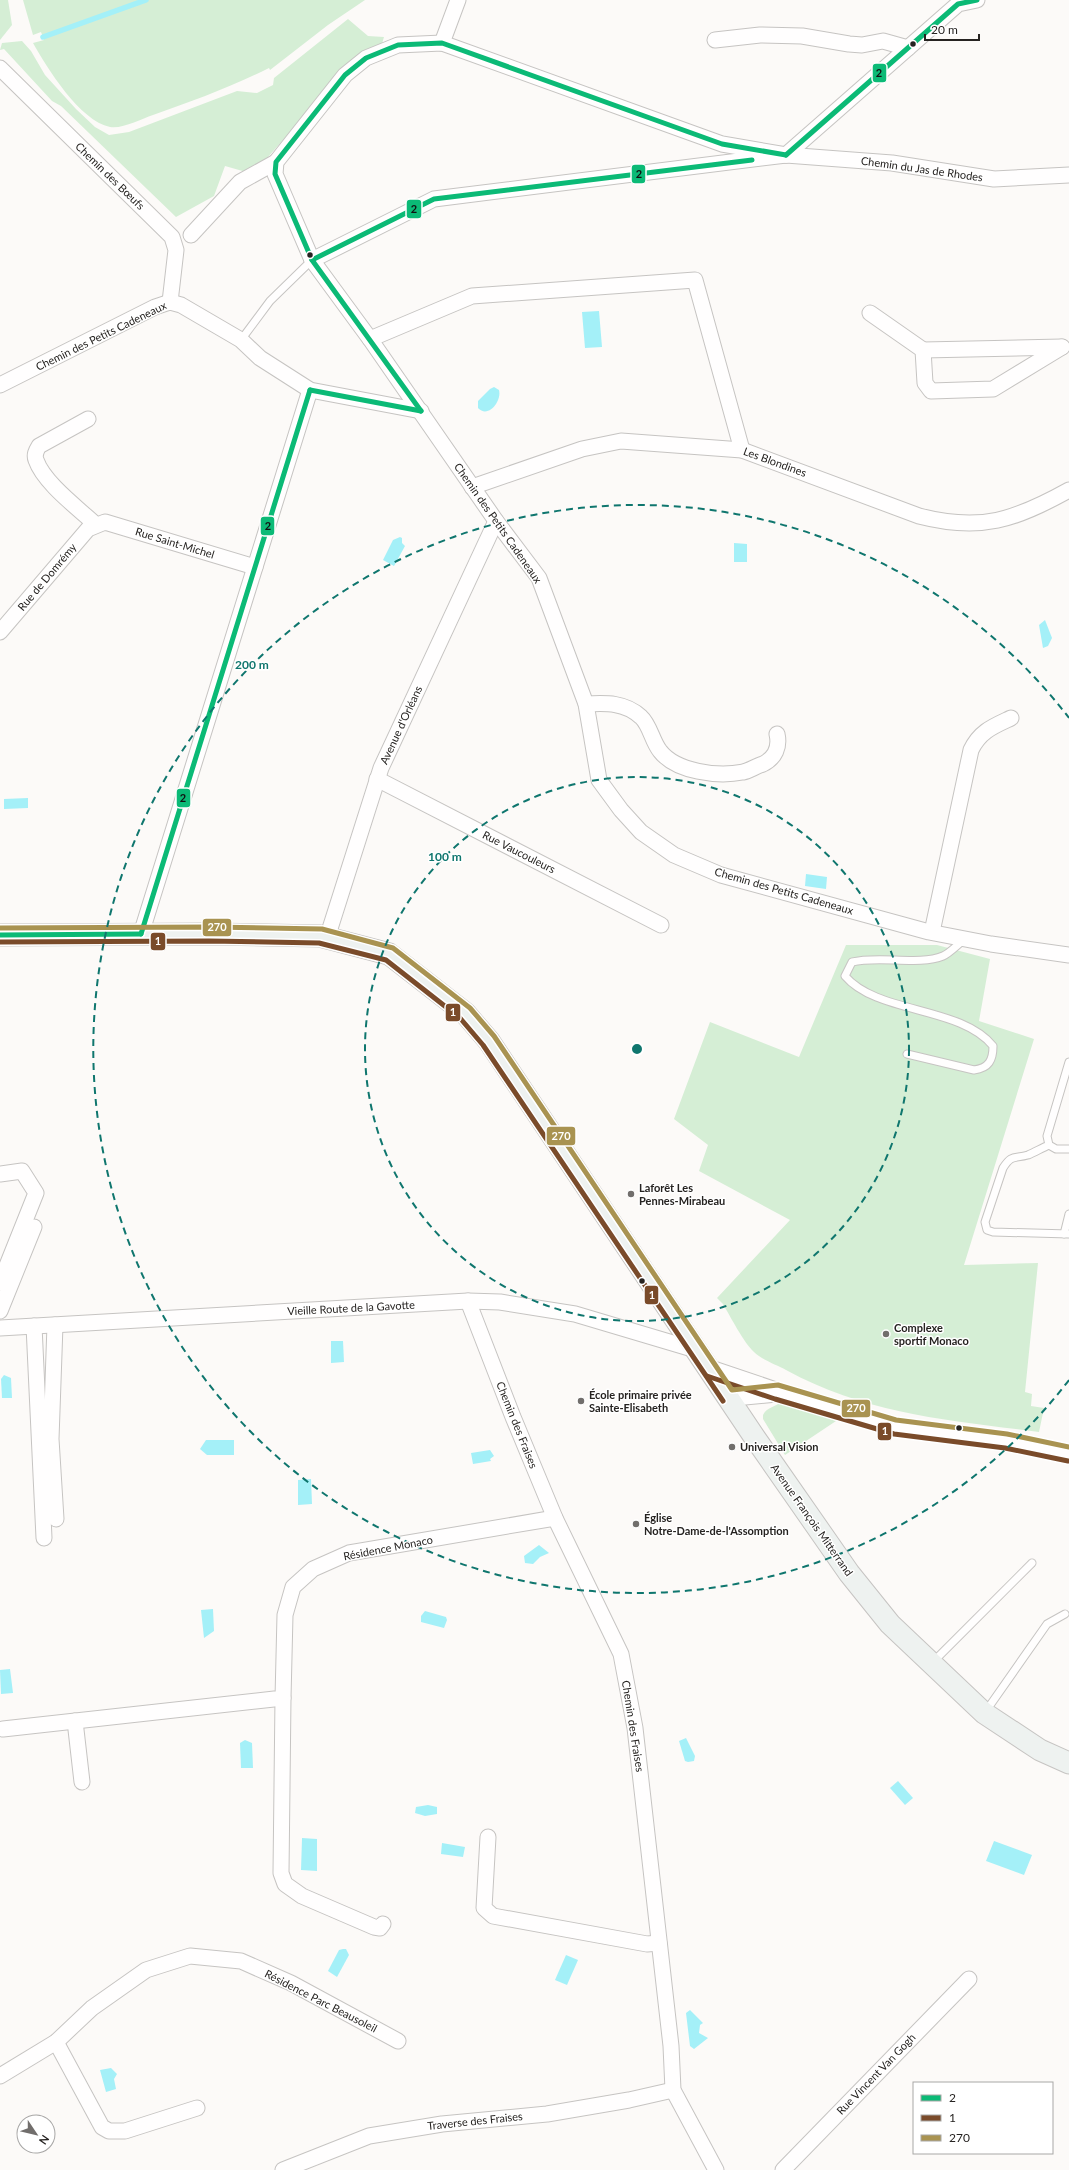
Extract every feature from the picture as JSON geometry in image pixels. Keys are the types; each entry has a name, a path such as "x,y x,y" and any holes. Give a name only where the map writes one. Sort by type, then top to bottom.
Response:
{"main road":[{"name":"Avenue François Mitterrand","path":"0,934 250,934 327,938 389,954 465,1013 489,1041 696,1350 849,1573 890,1624 984,1713 1040,1750 1069,1763"}],"street":[{"path":"442,43 458,0"},
{"path":"191,235 240,182 276,162 346,74 366,58 398,45 442,43 722,144 786,155 958,4 977,0"},
{"path":"715,40 760,35 802,36 862,45 883,41 908,48"},
{"name":"Chemin des Bœufs","path":"0,68 172,237 176,250 170,302"},
{"name":"Chemin du Jas de Rhodes","path":"312,260 434,198 786,155 892,163 994,179 1069,175"},
{"path":"276,162 275,174 280,190 312,260 421,411"},
{"path":"370,339 472,296 695,280 742,450"},
{"name":"Chemin des Petits Cadeneaux","path":"0,385 155,307 170,302 181,305 241,340 260,358 310,390 421,411 496,521 539,578 586,704 599,780 621,810 641,832 674,855 721,875 932,932 965,939 1069,955"},
{"path":"870,313 923,350 1066,348"},
{"path":"923,350 925,383 931,391 939,391 993,389 1066,348"},
{"path":"141,934 310,390"},
{"path":"88,419 39,446 35,453 36,460 52,484 95,524"},
{"name":"Les Blondines","path":"472,487 582,449 620,442 742,450 919,516 944,523 980,524 1014,516 1069,490"},
{"name":"Avenue d'Orléans","path":"327,938 377,779 496,521"},
{"name":"Rue Saint-Michel","path":"95,524 105,522 255,568"},
{"name":"Rue de Domrémy","path":"0,632 88,529 95,524"},
{"path":"586,704 614,703 629,708 642,717 660,751 670,761 681,768 718,773 743,772 766,762 776,752 779,744 777,734"},
{"path":"932,932 971,750 976,740 985,730 1011,718"},
{"name":"Rue Vaucouleurs","path":"377,779 661,925"},
{"path":"0,1174 22,1171 36,1194 0,1283"},
{"path":"0,1311 34,1227"},
{"name":"Vieille Route de la Gavotte","path":"0,1328 468,1301 500,1302 575,1314 696,1350"},
{"name":"Chemin des Fraises","path":"468,1301 513,1417 555,1518 621,1654 635,1728 671,2046 673,2090 716,2170"},
{"path":"54,1325 51,1439 56,1519"},
{"path":"34,1326 44,1538"},
{"path":"709,1369 778,1392 895,1427 1006,1441 1069,1454"},
{"path":"729,1397 778,1392"},
{"name":"Résidence Monaco","path":"383,1924 380,1928 374,1927 302,1896 285,1884 281,1873 285,1615 293,1587 313,1569 350,1553 555,1518"},
{"path":"3,1729 283,1698"},
{"path":"75,1721 82,1782"},
{"path":"488,1837 484,1908 487,1913 493,1916 647,1944 659,1943"},
{"name":"Résidence Parc Beausoleil","path":"0,2076 56,2042 92,2008 146,1970 190,1956 241,1961 290,1983 398,2041"},
{"name":"Rue Vincent Van Gogh","path":"783,2170 969,1979"},
{"path":"56,2042 102,2127 109,2131 125,2131 197,2108"},
{"name":"Traverse des Fraises","path":"283,2170 369,2136 442,2124 547,2114 630,2100 673,2090"}],"lane":[{"path":"241,340 270,302 312,260"},
{"path":"907,1054 974,1070 982,1069 990,1064 993,1056 993,1046 977,1030 881,998 852,984 845,976 847,970 852,962 863,959 924,960 943,956 965,939"},
{"path":"1069,1062 1047,1136 1049,1145 1056,1149 1069,1149"},
{"path":"1049,1145 1026,1155 1014,1156 1008,1160 1003,1168 985,1222 988,1230 993,1232 1067,1234 1069,1214"},
{"path":"931,1663 1032,1563"},
{"path":"984,1713 1047,1624 1065,1614"}],"green space":[{"path":"0,0 8,0 12,25 0,40"},
{"path":"23,0 365,0 328,25 270,70 269,68 197,99 121,127 110,127 99,123 87,115 66,92 47,66 33,43 44,40 41,32 33,35"},
{"path":"348,19 368,36 384,37 381,47 343,72 268,157 246,172 225,166 214,196 176,217 61,106 52,101 4,49 0,50 2,43 22,41 31,51 45,75 76,109 95,127 109,135 129,132 237,91 257,93 273,85 274,78"},
{"path":"846,945 937,945 990,959 979,1021 1034,1039 964,1265 1038,1263 1025,1392 1032,1394 1031,1406 1044,1408 1039,1432 973,1424 910,1413 848,1397 817,1385 757,1355 750,1348 723,1304 717,1298 790,1220 699,1171 708,1145 674,1119 710,1022 799,1057"},
{"path":"781,1402 836,1421 785,1455 763,1419 763,1415 767,1410"}],"water":[{"path":"599,311 602,347 585,348 582,312"},
{"path":"494,387 499,390 496,403 490,410 482,411 478,408 478,401"},
{"path":"400,537 402,538 402,543 405,546 394,566 383,560 393,540"},
{"path":"734,543 747,544 747,562 734,562"},
{"path":"1045,620 1052,638 1048,646 1043,648 1039,625"},
{"path":"28,798 28,808 4,809 4,799"},
{"path":"806,874 827,877 826,889 805,886"},
{"path":"331,1341 343,1341 344,1362 331,1363"},
{"path":"4,1375 11,1378 12,1398 2,1398 1,1379"},
{"path":"206,1440 234,1440 234,1455 207,1455 200,1449"},
{"path":"490,1450 494,1456 490,1459 491,1461 473,1464 471,1453"},
{"path":"311,1479 312,1504 298,1505 298,1480"},
{"path":"539,1545 549,1553 540,1557 533,1564 525,1563 524,1556"},
{"path":"213,1609 214,1631 204,1638 201,1610"},
{"path":"425,1611 446,1617 447,1620 444,1628 421,1622 421,1616"},
{"path":"10,1669 13,1693 1,1694 0,1670"},
{"path":"686,1738 695,1756 694,1761 685,1761 679,1741"},
{"path":"245,1740 252,1743 253,1768 241,1768 240,1743"},
{"path":"898,1781 913,1798 905,1805 890,1788"},
{"path":"428,1805 437,1807 437,1814 425,1816 415,1813 416,1807"},
{"path":"302,1838 317,1839 317,1871 301,1870"},
{"path":"994,1841 1032,1855 1024,1875 986,1861"},
{"path":"442,1843 465,1847 463,1857 441,1854"},
{"path":"346,1949 349,1955 337,1977 328,1971 339,1950"},
{"path":"566,1955 578,1960 567,1985 555,1980"},
{"path":"690,2010 703,2023 700,2025 699,2033 708,2038 694,2049 690,2046 686,2013"},
{"path":"111,2068 117,2074 114,2079 116,2089 106,2092 100,2070"}],"waterway":[{"path":"43,37 146,0"}],"transit line":[{"name":"2","path":"786,155 958,4 977,0"},
{"name":"2","path":"421,411 312,260 275,174 276,162 345,75 366,58 398,45 442,43 722,144 786,155"},
{"name":"2","path":"312,260 434,199 752,160"},
{"name":"2","path":"310,390 421,411"},
{"name":"2","path":"141,934 310,390"},
{"name":"270","path":"0,928 209,927 322,929 393,948 470,1008 494,1036 732,1390 778,1385 896,1420 1007,1434 1069,1447"},
{"name":"2","path":"0,935 141,934"},
{"name":"1","path":"0,942 209,941 319,943 386,960 460,1018 483,1045 723,1401"},
{"name":"1","path":"707,1376 775,1399 894,1434 1005,1448 1068,1461"}],"place":[{"name":"Laforêt Les Pennes-Mirabeau","path":"631,1194"},
{"name":"Complexe sportif Monaco","path":"886,1334"},
{"name":"École primaire privée Sainte-Elisabeth","path":"581,1401"},
{"name":"Universal Vision","path":"732,1447"},
{"name":"Église Notre-Dame-de-l'Assomption","path":"636,1524"}]}
